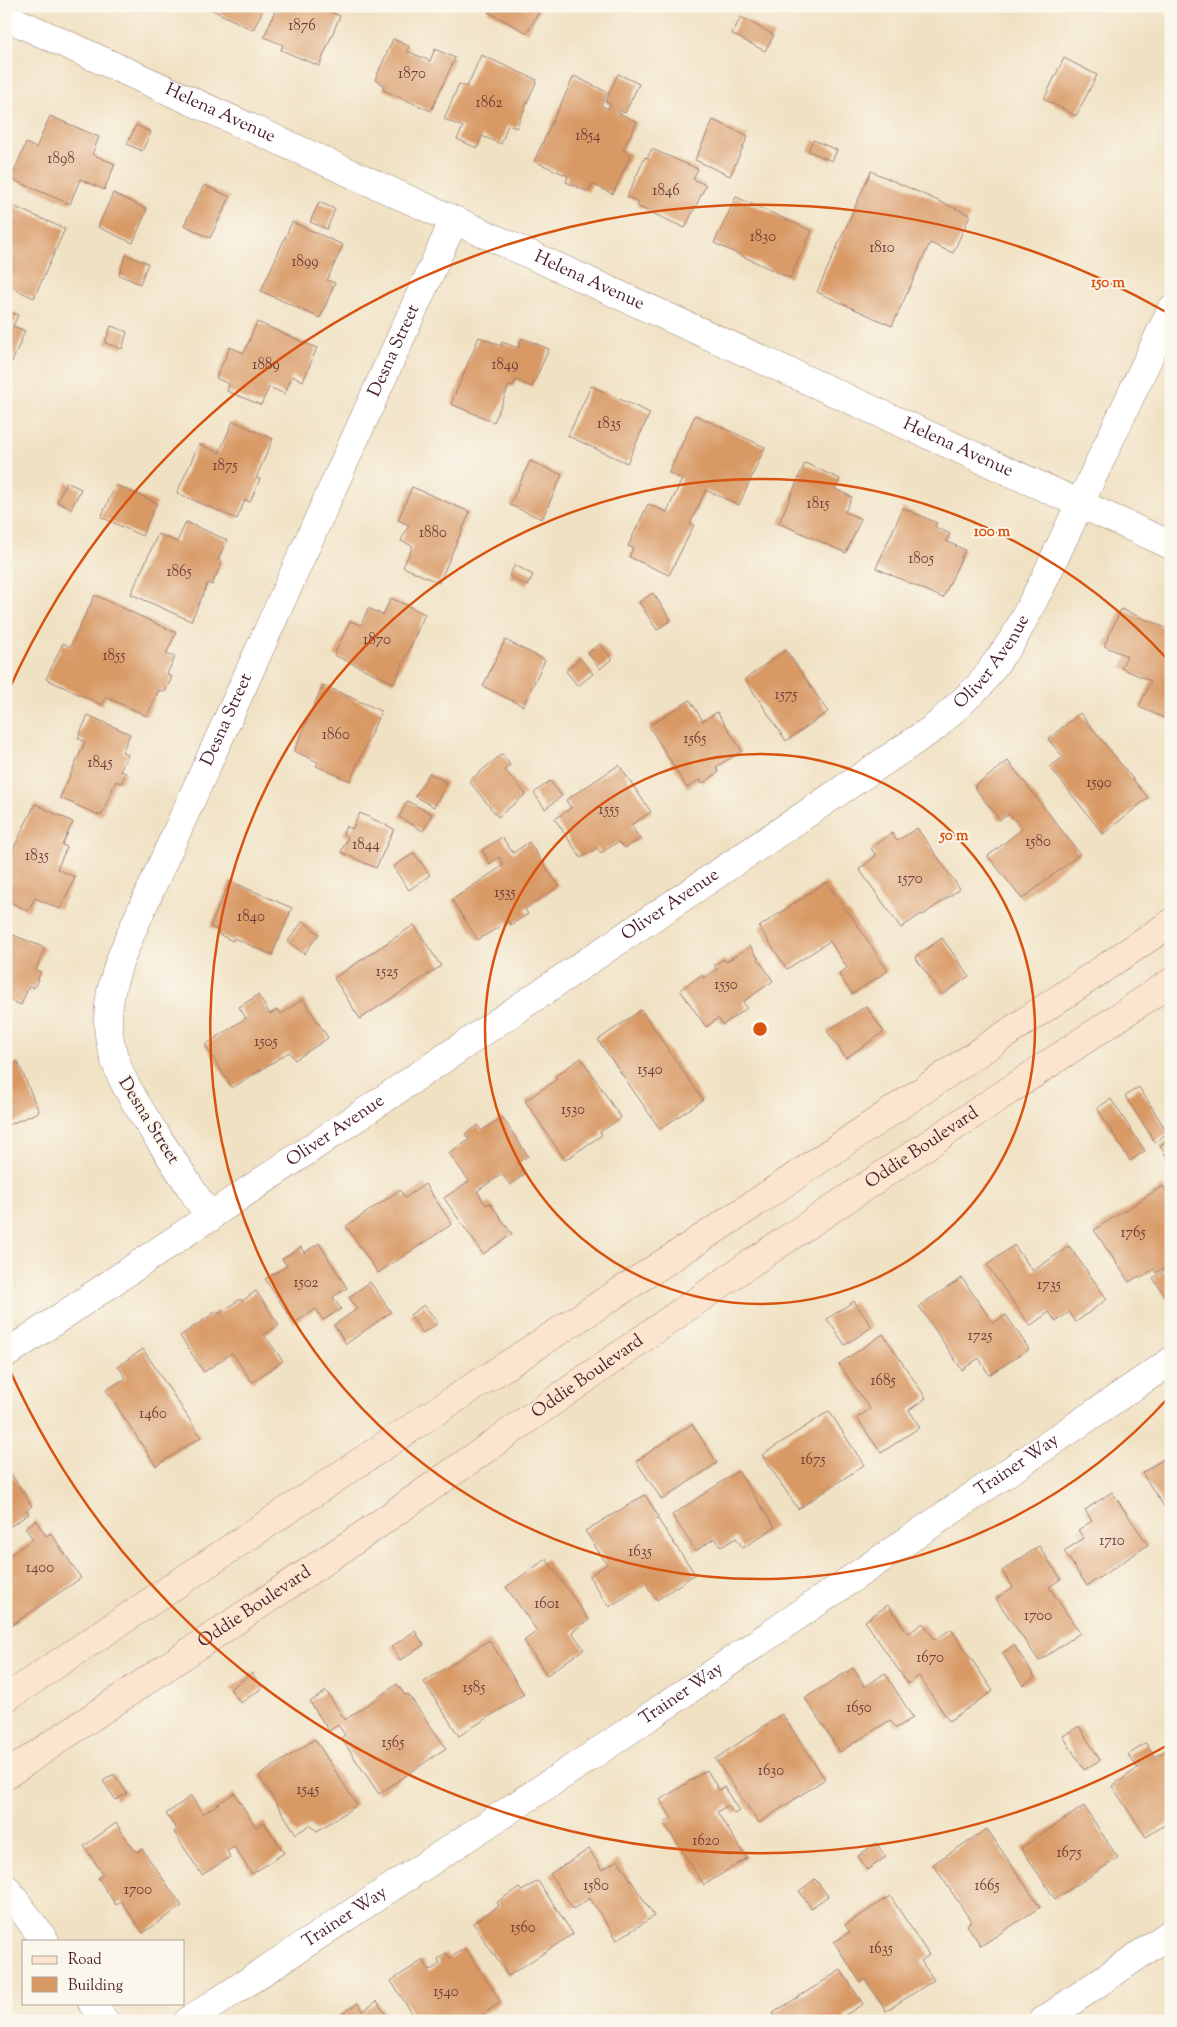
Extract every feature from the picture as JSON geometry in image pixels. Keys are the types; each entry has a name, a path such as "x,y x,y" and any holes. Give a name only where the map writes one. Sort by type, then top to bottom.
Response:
{"main road":[{"path":"6,1698 438,1410 745,1210 1171,923"},
{"name":"Oddie Boulevard","path":"6,1775 360,1537 745,1267 1171,982"}],"street":[{"name":"Helena Avenue","path":"6,17 1171,545"},
{"name":"Desna Street","path":"210,1218 131,1096 119,1074 111,1048 108,1017 112,985 122,953 454,220"},
{"name":"Oliver Avenue","path":"6,1354 210,1218 934,727 980,685 1014,638 1044,580 1171,310"},
{"name":"Trainer Way","path":"188,2021 599,1751 1171,1361"},
{"path":"6,1888 44,1940"},
{"path":"1043,2021 1171,1933"},
{"path":"93,2004 105,2021"}],"building":[{"path":"204,6 265,6 253,30"},
{"path":"277,6 310,6 314,8 318,6 340,16 319,66 281,50 283,45 264,37"},
{"path":"489,6 533,6 540,10 527,33 487,11"},
{"path":"741,17 774,35 765,51 732,34"},
{"path":"393,39 409,46 407,51 430,61 435,49 455,58 431,111 383,90 384,85 375,80"},
{"path":"481,55 537,80 516,128 508,125 501,144 482,136 477,148 457,139 463,127 444,119 459,84 467,87"},
{"path":"1064,58 1097,75 1076,116 1044,99"},
{"path":"618,74 639,84 625,113 618,110 617,112 637,122 623,150 631,154 613,194 592,184 588,192 566,182 568,176 534,161 574,76 607,92 601,105 608,109 610,104 605,102"},
{"path":"50,116 99,137 92,154 115,164 104,190 80,179 70,204 11,179 26,143 36,148"},
{"path":"713,120 748,136 730,176 695,160"},
{"path":"136,125 151,132 142,151 127,144"},
{"path":"813,140 837,150 832,161 808,151"},
{"path":"652,149 698,169 693,179 706,185 685,228 637,206 639,202 627,197 645,157 647,158"},
{"path":"871,171 970,215 953,253 930,243 892,326 817,292"},
{"path":"204,185 230,197 210,238 184,225"},
{"path":"113,193 147,209 133,243 98,227"},
{"path":"736,197 812,231 790,278 714,243"},
{"path":"319,202 335,209 327,229 310,222"},
{"path":"6,203 65,229 34,298 6,285"},
{"path":"292,222 343,245 327,280 335,283 320,318 261,291"},
{"path":"126,255 148,263 140,284 119,275"},
{"path":"6,310 18,315 13,326 25,331 12,362 6,360"},
{"path":"257,322 317,348 303,381 292,376 285,394 269,387 261,405 227,391 229,384 216,378 230,347 244,353"},
{"path":"111,326 127,332 122,349 105,343"},
{"path":"479,337 501,346 502,342 518,348 522,338 549,349 532,387 516,380 513,387 509,386 494,422 451,404"},
{"path":"591,386 650,413 627,463 568,436"},
{"path":"695,415 765,447 739,505 706,490 690,524 694,525 669,575 629,557 633,548 628,546 648,504 667,512 682,479 669,473"},
{"path":"233,421 273,439 256,478 260,479 250,502 245,500 237,519 177,493 199,444 219,453"},
{"path":"530,461 562,475 542,519 510,505"},
{"path":"805,463 840,479 835,489 852,497 845,512 861,519 846,553 779,523"},
{"path":"66,482 81,489 71,509 57,502"},
{"path":"116,485 157,503 142,536 101,517"},
{"path":"412,487 470,512 439,583 403,567 413,546 401,541 409,525 398,520"},
{"path":"903,508 937,523 935,527 950,534 946,541 965,550 943,598 876,568"},
{"path":"186,522 227,540 218,560 222,562 212,585 208,583 191,621 131,594 158,534 177,542"},
{"path":"515,565 533,575 527,586 509,576"},
{"path":"653,593 671,620 657,630 639,602"},
{"path":"95,595 176,633 166,654 175,657 167,674 172,677 165,692 159,690 147,716 106,697 102,705 46,679 63,643 70,647"},
{"path":"391,598 425,614 394,683 334,655 350,621 361,625 368,608 383,615"},
{"path":"1121,609 1171,630 1171,715 1169,720 1139,707 1151,681 1121,668 1127,656 1104,646"},
{"path":"505,640 545,660 523,706 483,686"},
{"path":"600,644 612,659 600,669 588,653"},
{"path":"786,650 828,712 786,741 745,679"},
{"path":"580,658 593,674 578,686 566,671"},
{"path":"323,685 381,711 350,781 316,766 318,762 294,751"},
{"path":"690,700 703,721 717,712 742,751 716,767 719,772 702,784 700,779 687,788 649,726"},
{"path":"1080,713 1148,798 1103,834 1050,767 1063,757 1048,739"},
{"path":"88,715 130,734 122,752 128,755 120,771 126,773 121,783 116,781 101,816 60,798 85,742 78,738"},
{"path":"502,754 510,765 505,770 526,794 498,817 469,781"},
{"path":"1008,761 1080,854 1022,899 988,856 1022,829 1009,814 1000,820 974,787"},
{"path":"619,765 651,812 631,825 640,839 625,848 618,842 601,853 597,848 581,858 555,819 571,808 566,800"},
{"path":"429,773 447,783 434,807 415,796"},
{"path":"550,781 562,796 545,809 534,793"},
{"path":"407,801 432,814 423,831 399,817"},
{"path":"35,804 73,822 62,845 67,847 57,869 75,877 60,909 35,898 28,911 6,900 6,864"},
{"path":"360,813 394,829 376,868 341,852 348,837 343,834 346,826 352,829"},
{"path":"917,828 960,889 901,928 859,869 876,856 871,848 892,833 897,841"},
{"path":"502,837 513,853 529,842 559,886 525,909 528,914 511,925 508,921 478,940 452,900 504,865 499,857 490,864 482,850"},
{"path":"414,853 430,875 409,890 393,867"},
{"path":"230,881 292,908 272,955 234,938 233,941 218,934 219,931 210,927"},
{"path":"826,882 888,971 852,994 839,974 847,968 830,941 787,969 759,927"},
{"path":"303,921 319,934 304,954 288,941"},
{"path":"414,925 441,966 360,1019 334,978"},
{"path":"6,932 45,948 36,970 41,972 34,988 29,986 21,1005 6,999"},
{"path":"942,938 969,976 942,995 915,957"},
{"path":"750,946 773,981 743,1002 747,1008 723,1025 718,1018 706,1027 680,990 701,975 703,978 717,969 714,965 724,959 726,962"},
{"path":"258,995 270,1014 278,1010 281,1014 303,999 328,1038 295,1060 289,1052 232,1088 205,1045 246,1018 239,1007"},
{"path":"866,1006 884,1032 846,1058 827,1031"},
{"path":"641,1010 703,1100 660,1129 598,1040"},
{"path":"581,1058 621,1118 600,1132 602,1135 565,1160 525,1101 557,1079 555,1076"},
{"path":"18,1062 39,1112 6,1126 6,1067"},
{"path":"1139,1087 1168,1133 1155,1142 1125,1096"},
{"path":"1111,1099 1145,1151 1130,1161 1097,1108"},
{"path":"502,1117 528,1156 517,1163 525,1174 510,1185 502,1174 477,1191 486,1205 490,1203 512,1234 483,1254 444,1198 469,1181 449,1153 469,1140 465,1134 478,1125 481,1131"},
{"path":"1171,1138 1171,1164 1160,1146"},
{"path":"425,1184 452,1224 378,1273 346,1226 400,1190 405,1198"},
{"path":"1163,1186 1171,1199 1171,1264 1156,1273 1154,1269 1141,1278 1139,1276 1129,1282 1094,1230"},
{"path":"319,1243 347,1288 333,1297 341,1309 323,1320 316,1309 294,1323 265,1279 287,1266 282,1259 301,1247 304,1253"},
{"path":"1014,1245 1033,1271 1069,1246 1107,1299 1076,1322 1069,1312 1056,1322 1049,1312 1030,1326 987,1265"},
{"path":"1170,1267 1171,1269 1171,1306 1153,1278"},
{"path":"962,1278 993,1323 1006,1315 1029,1349 989,1375 979,1358 962,1370 919,1306"},
{"path":"370,1282 391,1312 346,1344 334,1325 357,1309 349,1297"},
{"path":"256,1291 279,1325 264,1335 283,1361 252,1382 232,1353 204,1372 180,1336 217,1311 219,1314 240,1299 242,1301"},
{"path":"854,1301 872,1327 845,1345 827,1319"},
{"path":"424,1305 438,1323 423,1333 410,1315"},
{"path":"883,1334 926,1398 909,1410 920,1427 881,1453 857,1418 870,1409 839,1364"},
{"path":"143,1349 201,1437 156,1466 106,1390 126,1378 118,1366"},
{"path":"829,1411 864,1465 798,1509 762,1455"},
{"path":"692,1424 717,1463 662,1500 636,1461"},
{"path":"1171,1454 1171,1517 1142,1473"},
{"path":"6,1466 32,1506 26,1510 29,1514 6,1529"},
{"path":"738,1471 775,1527 743,1548 736,1538 721,1547 715,1538 696,1551 672,1515"},
{"path":"1112,1492 1148,1545 1087,1586 1064,1551 1084,1538 1078,1530 1092,1521 1085,1510"},
{"path":"645,1495 659,1517 657,1518 695,1574 657,1600 646,1584 609,1607 589,1576 607,1564 585,1531"},
{"path":"36,1520 46,1536 51,1533 81,1578 6,1629 6,1558 33,1539 25,1528"},
{"path":"1039,1546 1061,1579 1049,1587 1080,1633 1039,1661 996,1599 1013,1587 1002,1571"},
{"path":"546,1559 589,1620 572,1632 584,1649 547,1675 524,1641 537,1631 506,1587"},
{"path":"888,1605 908,1634 923,1623 935,1640 951,1629 993,1691 949,1721 919,1676 908,1684 865,1621"},
{"path":"415,1631 424,1645 400,1660 391,1647"},
{"path":"489,1640 524,1694 459,1736 424,1682"},
{"path":"1014,1645 1035,1677 1023,1685 1002,1653"},
{"path":"853,1668 865,1687 885,1673 913,1718 896,1728 890,1720 840,1752 805,1698"},
{"path":"252,1673 262,1688 241,1703 230,1689"},
{"path":"397,1684 405,1695 408,1694 446,1748 379,1794 341,1738 345,1735 338,1725 329,1731 310,1702 326,1691 345,1720"},
{"path":"782,1714 825,1779 759,1823 715,1759"},
{"path":"1079,1726 1100,1760 1084,1770 1063,1736"},
{"path":"315,1739 357,1805 317,1831 310,1825 296,1834 259,1776"},
{"path":"1146,1743 1155,1757 1171,1747 1171,1821 1146,1837 1112,1786 1138,1768 1128,1755"},
{"path":"707,1770 719,1790 724,1787 739,1811 734,1814 728,1805 717,1812 747,1858 704,1885 664,1823 672,1818 660,1800"},
{"path":"114,1774 127,1793 116,1800 103,1781"},
{"path":"234,1793 256,1827 264,1822 284,1853 252,1874 234,1847 227,1851 230,1857 202,1875 174,1832 177,1830 166,1814 191,1796 203,1814"},
{"path":"1084,1806 1118,1858 1055,1899 1021,1848"},
{"path":"116,1823 136,1852 142,1849 182,1906 143,1933 121,1901 116,1905 98,1878 103,1874 84,1846"},
{"path":"987,1829 1040,1907 981,1946 967,1925 971,1921 933,1864"},
{"path":"876,1843 886,1857 867,1870 858,1856"},
{"path":"589,1849 602,1870 618,1860 654,1916 617,1940 590,1898 573,1909 550,1874"},
{"path":"815,1879 828,1896 811,1908 799,1891"},
{"path":"538,1881 573,1934 508,1976 473,1923 499,1906 497,1902 519,1888 522,1891"},
{"path":"890,1896 929,1955 921,1961 934,1980 886,2011 865,1979 860,1982 834,1942 850,1932 845,1925"},
{"path":"465,1948 501,2002 473,2021 417,2021 391,1981 423,1960 429,1971 440,1964 438,1959 446,1953 450,1958"},
{"path":"841,1970 863,2004 844,2016 847,2021 779,2021 773,2013"},
{"path":"377,2001 390,2021 331,2021 358,2003 363,2011"}]}
